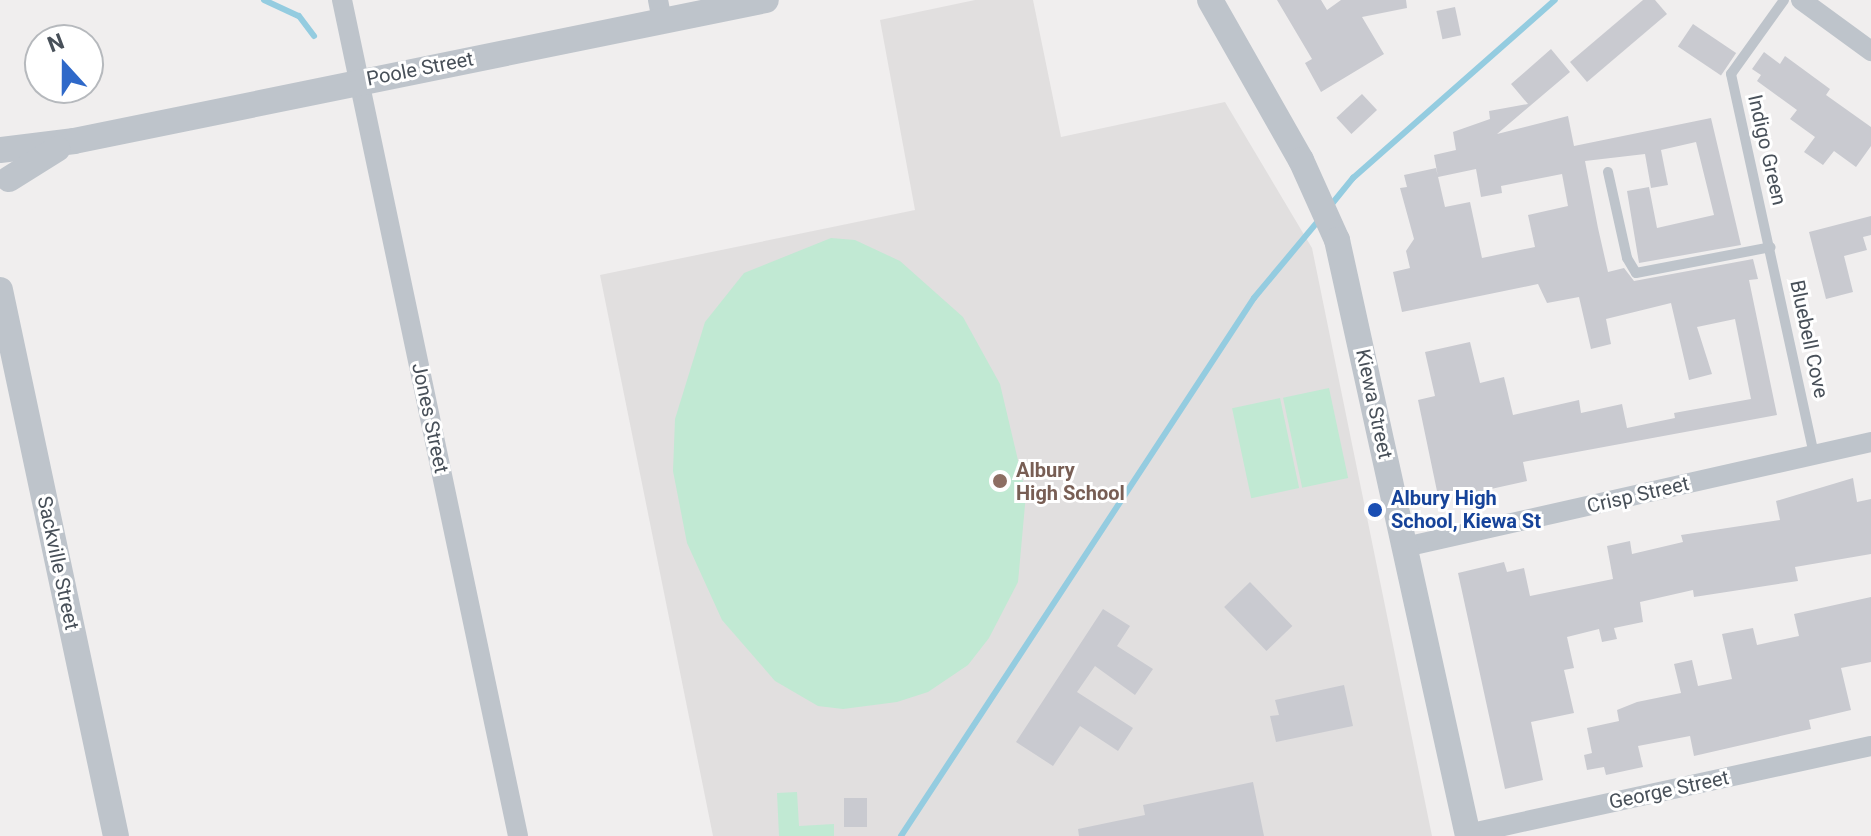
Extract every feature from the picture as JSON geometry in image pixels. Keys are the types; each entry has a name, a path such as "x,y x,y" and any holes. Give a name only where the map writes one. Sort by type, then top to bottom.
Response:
{"street":[{"name":"Jones Street","path":"342,0 518,836"},
{"name":"Poole Street","path":"0,151 74,141 358,82 660,11 766,0"},
{"name":"Kiewa Street","path":"1210,0 1235,38 1314,186 1344,266 1468,835"},
{"name":"Kiewa Street","path":"1226,0 1235,38"},
{"path":"1801,0 1871,51"},
{"name":"Poole Street","path":"4,189 74,141"},
{"path":"0,151 4,189"},
{"name":"Sackville Street","path":"0,290 116,836"},
{"name":"Crisp Street","path":"1405,547 1871,442"},
{"name":"George Street","path":"1468,835 1871,746"}],"lane":[{"name":"Indigo Green","path":"1768,229 1731,74 1784,0"},
{"path":"1608,172 1627,258 1636,273 1771,247"},
{"name":"Bluebell Cove","path":"1768,229 1814,455"}],"shaded area":[{"name":"Albury High School","path":"975,0 1033,0 1061,137 1225,102 1312,248 1432,836 713,836 600,275 915,210 880,20"}],"green space":[{"path":"831,238 855,240 900,261 963,317 1000,384 1026,494 1018,582 989,638 968,665 928,692 897,702 843,709 818,706 775,681 722,620 687,543 673,471 675,419 705,322 744,273"},
{"path":"1329,388 1348,478 1302,488 1283,398"},
{"path":"1280,398 1299,488 1251,498 1232,408"},
{"path":"797,792 799,826 834,824 834,836 779,836 777,793"}],"building":[{"path":"1277,0 1321,0 1327,10 1341,0 1406,0 1407,8 1362,17 1384,54 1321,92 1305,63 1312,59"},
{"path":"1643,0 1655,0 1667,14 1587,82 1570,62"},
{"path":"1455,7 1461,35 1442,39 1436,11"},
{"path":"1693,24 1736,53 1721,75 1678,46"},
{"path":"1551,49 1570,72 1497,134 1568,116 1574,146 1711,118 1741,245 1639,263 1627,191 1649,187 1657,228 1714,215 1696,142 1661,150 1668,185 1651,188 1645,154 1585,161 1598,228 1608,272 1624,268 1634,281 1753,259 1758,279 1749,280 1777,415 1523,462 1527,481 1491,489 1493,495 1473,500 1471,494 1438,496 1418,400 1435,396 1425,352 1470,342 1480,383 1504,377 1513,415 1579,400 1581,413 1622,404 1627,428 1675,418 1674,413 1751,399 1735,319 1697,327 1712,374 1689,380 1671,303 1606,319 1611,344 1591,349 1579,297 1547,303 1538,284 1402,312 1393,272 1410,268 1406,251 1414,239 1400,188 1407,187 1404,175 1436,168 1438,175 1434,155 1456,150 1453,132 1490,119 1489,111 1528,104 1511,84","holes":["1476,169 1481,197 1502,193 1501,186 1562,174 1568,206 1528,215 1535,247 1482,258 1470,202 1445,207 1438,177"]},
{"path":"1764,52 1780,64 1785,56 1830,89 1826,95 1871,127 1871,146 1856,167 1834,151 1823,165 1804,152 1815,137 1790,119 1797,110 1757,81 1761,75 1752,69"},
{"path":"1362,94 1377,110 1351,134 1336,118"},
{"path":"1871,216 1871,235 1863,237 1867,250 1844,256 1853,292 1826,299 1809,232"},
{"path":"1853,478 1857,502 1871,499 1871,554 1795,567 1798,581 1694,597 1693,590 1640,602 1643,622 1614,628 1617,639 1602,642 1599,629 1567,637 1574,668 1564,670 1574,713 1531,722 1543,780 1505,789 1458,573 1504,562 1507,572 1524,568 1530,596 1613,579 1607,546 1630,541 1632,554 1683,542 1681,535 1780,520 1776,501"},
{"path":"1250,582 1292,626 1266,651 1224,607"},
{"path":"1871,597 1871,662 1841,668 1851,710 1809,720 1811,729 1694,756 1690,736 1638,746 1643,767 1606,775 1604,767 1587,770 1584,755 1592,753 1587,728 1619,721 1617,710 1637,702 1681,693 1674,664 1692,660 1698,686 1732,679 1722,634 1753,628 1757,645 1799,636 1794,614"},
{"path":"1103,609 1130,626 1117,646 1153,669 1135,695 1095,666 1077,692 1133,728 1118,751 1080,726 1053,766 1016,742"},
{"path":"1344,685 1353,726 1276,742 1270,716 1279,715 1275,700"},
{"path":"1253,782 1264,836 1079,836 1078,829 1145,815 1143,805"},
{"path":"844,798 867,798 867,827 844,827"}],"waterway":[{"path":"264,0 299,16 314,36"},
{"path":"1331,205 1353,178 1555,0"},
{"path":"901,836 1254,298 1319,220"}],"place":[{"name":"Albury High School","path":"1000,481"},
{"name":"Albury High School, Kiewa St","path":"1375,510"}]}
